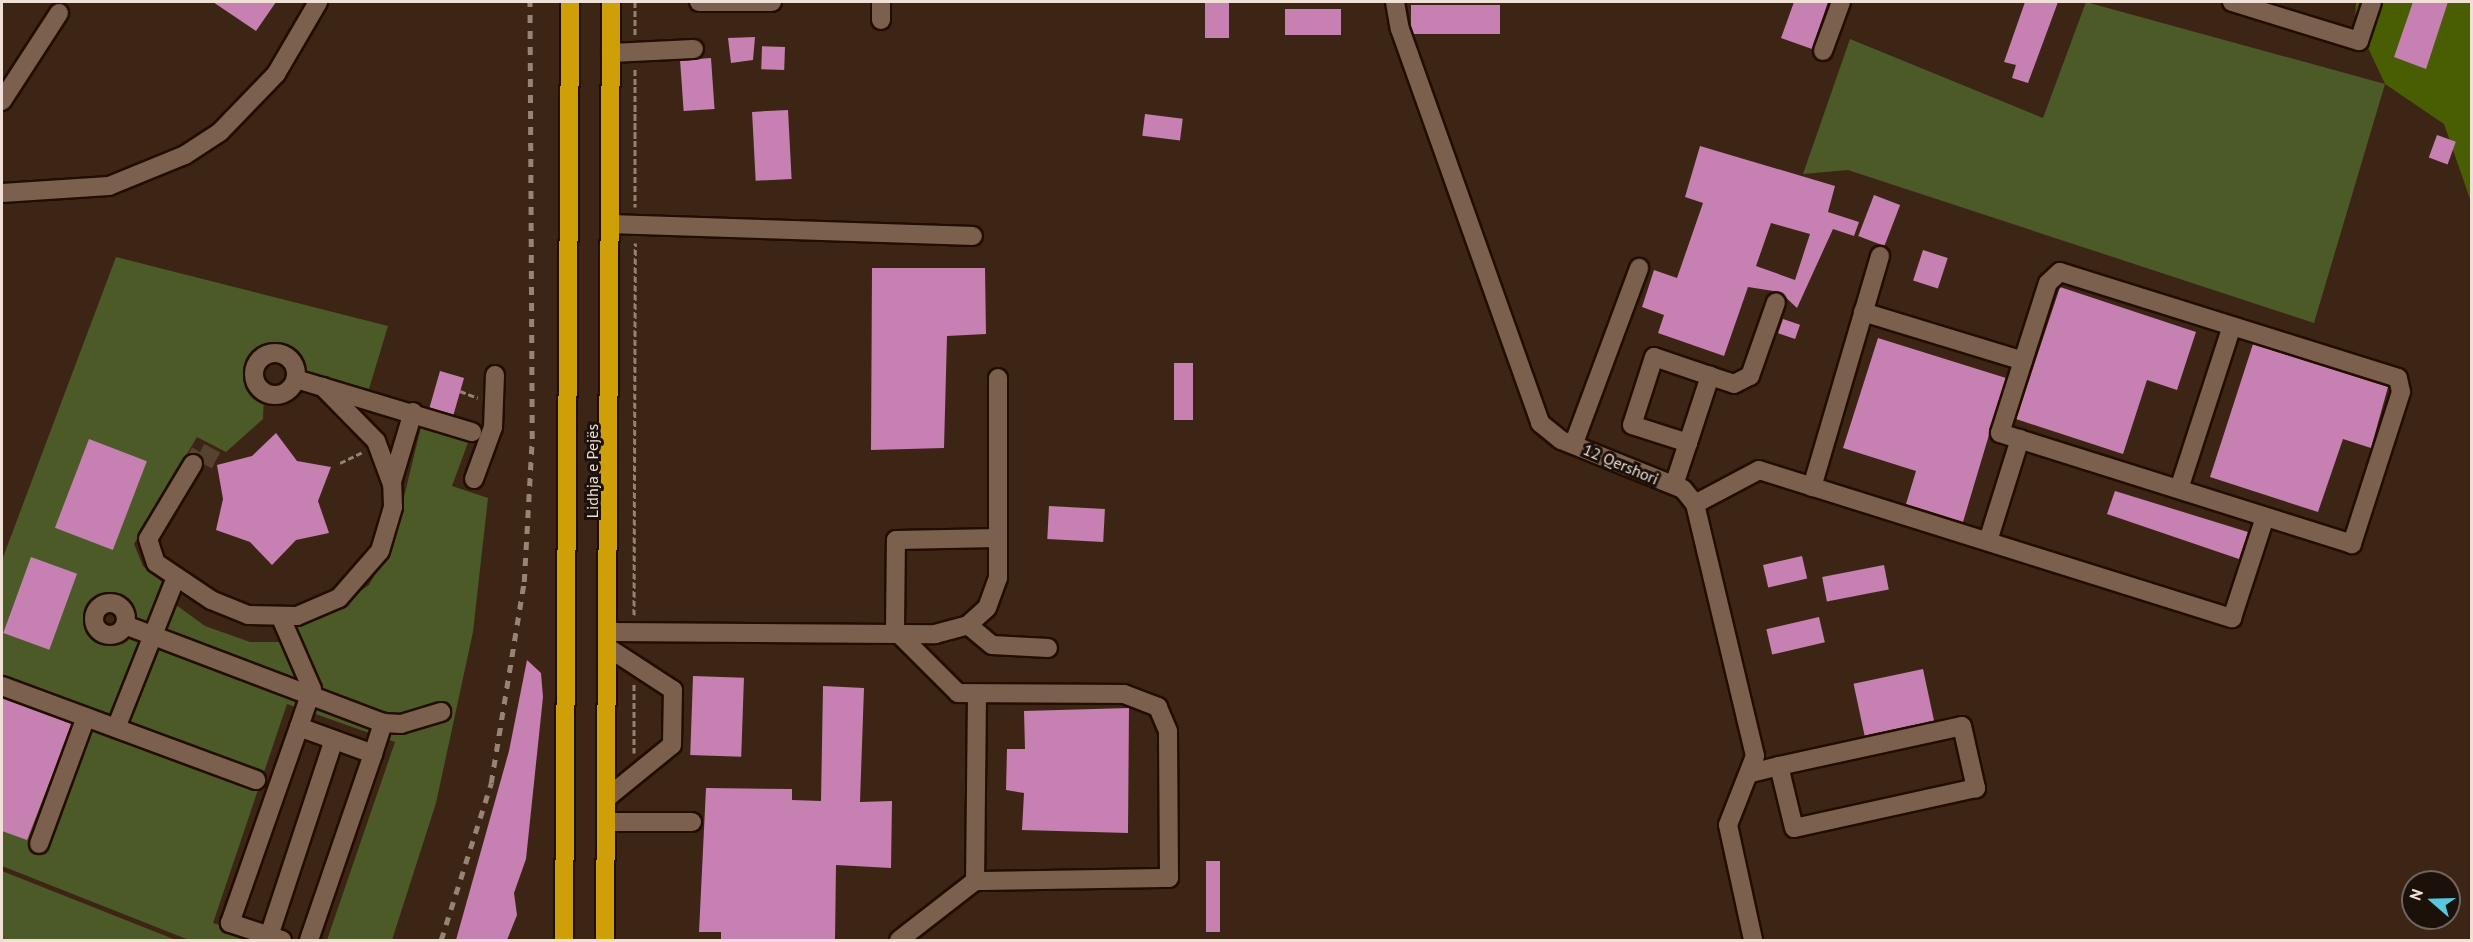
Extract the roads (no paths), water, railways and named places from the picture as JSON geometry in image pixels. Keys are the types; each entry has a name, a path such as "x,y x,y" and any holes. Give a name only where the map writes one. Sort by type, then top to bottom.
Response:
{"highway":[{"name":"Lidhja e Pejës","path":"564,940 570,2"},
{"name":"Lidhja e Pejës","path":"605,940 610,641 611,2"}],"street":[{"path":"2,193 109,186 185,155 220,132 269,82 318,2"},
{"path":"699,2 772,2"},
{"path":"881,2 881,20"},
{"name":"12 Qershori","path":"1395,2 1400,29 1534,410 1549,433 1674,485 1695,504"},
{"path":"1823,51 1841,2"},
{"path":"2232,2 2359,41 2372,2"},
{"path":"2,101 59,13"},
{"path":"611,53 694,49"},
{"path":"611,224 973,236"},
{"path":"1812,487 1880,256"},
{"path":"1574,443 1639,268"},
{"path":"2060,272 2393,376 2402,386 2352,544 2000,433 2023,361 2048,283 2060,272"},
{"path":"1688,443 1632,425 1654,357 1734,384 1750,376 1776,302"},
{"path":"1863,312 2023,361"},
{"path":"2179,489 2232,326"},
{"path":"474,479 492,427 495,375"},
{"path":"1674,485 1710,376"},
{"path":"608,797 672,745 674,690 634,664 610,641 634,632 895,630 949,633 968,625 995,593 998,538 999,378"},
{"path":"296,379 413,412 472,432"},
{"path":"323,387 376,441 392,484"},
{"path":"193,464 148,539 156,563 233,611 281,618 325,606 368,571 389,529 392,484 413,412"},
{"path":"1988,541 2020,439"},
{"path":"1753,940 1728,825 1751,773 1754,747 1695,504 1759,470 2232,618 2265,517"},
{"path":"977,713 895,630 896,540 998,538"},
{"path":"116,728 150,635 176,577"},
{"path":"281,618 312,689 230,922 276,938 334,740"},
{"path":"125,625 383,723 401,724 441,712"},
{"path":"968,625 992,645 1048,648"},
{"path":"2,686 256,780"},
{"path":"899,940 975,881 1169,878 1168,731 1158,707 1124,694 958,693"},
{"path":"975,881 977,694"},
{"path":"39,844 86,717"},
{"path":"309,940 383,723"},
{"path":"1751,773 1779,766 1962,726 1976,788 1794,828 1779,766"},
{"path":"299,727 373,754"},
{"path":"607,822 692,822"}],"tunnel":[{"path":"193,464 200,452 217,461"}],"railway":[{"path":"441,940 491,783 524,582 532,439 530,2"}]}
